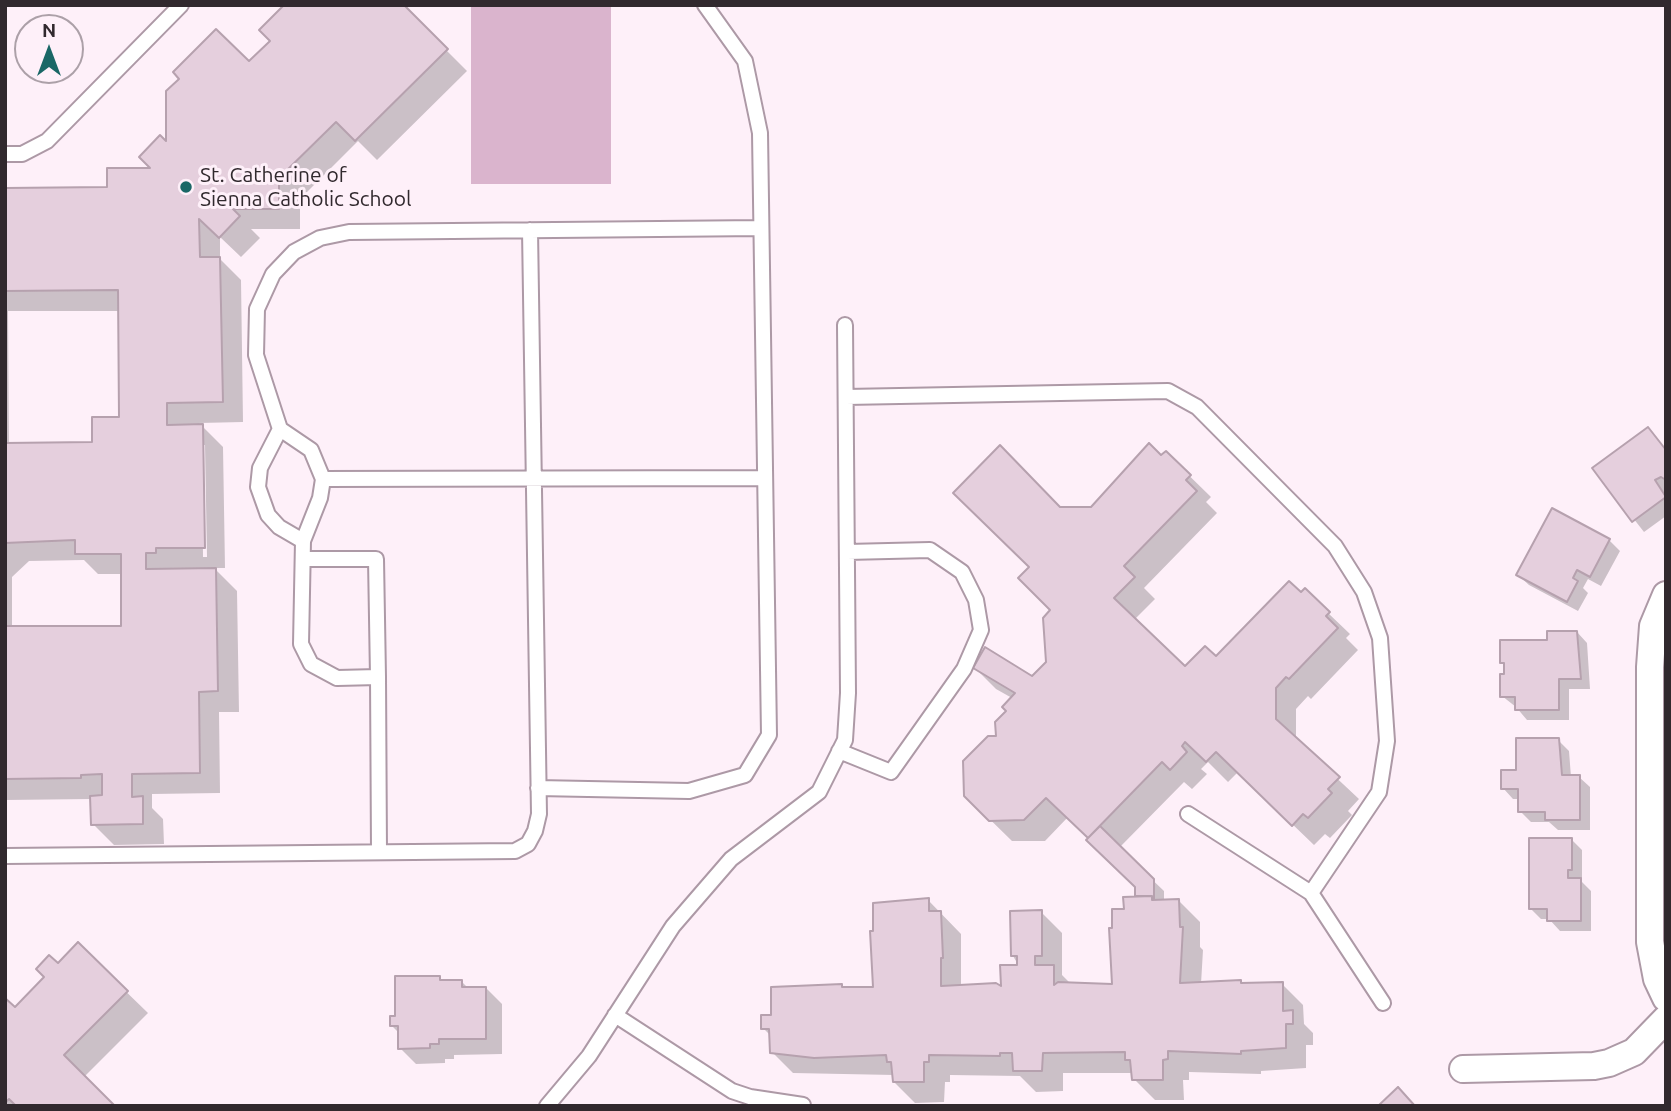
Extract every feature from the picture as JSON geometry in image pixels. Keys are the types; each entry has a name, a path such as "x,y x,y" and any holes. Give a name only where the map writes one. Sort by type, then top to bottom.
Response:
{"street":[{"path":"1666,595 1653,626 1650,708 1650,942 1657,979 1666,998"},
{"path":"1463,1069 1594,1066 1609,1063 1634,1052 1666,1019"}],"lane":[{"path":"5,155 22,154 47,141 181,5"},
{"path":"538,788 689,791 745,775 769,735 763,478 760,133 745,61 705,5"},
{"path":"378,677 337,678 311,664 301,644 303,541 320,498 323,479 311,450 280,429 256,355 254,334 257,309 273,274 294,252 320,237 349,232 761,228"},
{"path":"5,856 515,851 528,844 535,831 538,788 530,230"},
{"path":"547,1106 589,1056 673,926 731,859 820,792 845,740 848,693 845,325"},
{"path":"846,397 1168,391 1197,407 1335,546 1364,592 1380,638 1387,741 1379,792 1311,893"},
{"path":"280,429 260,468 260,499 268,515 279,527 303,541"},
{"path":"323,479 763,478"},
{"path":"839,751 891,772 964,669 981,630 976,600 961,572 930,550 847,552"},
{"path":"304,559 376,559 379,852"},
{"path":"1188,814 1311,893 1383,1003"},
{"path":"615,1015 732,1091 803,1105"}],"shaded area":[{"path":"471,5 611,5 611,184 471,184"}],"building":[{"path":"284,5 404,5 448,49 355,141 336,122 279,178 279,209 233,209 240,216 219,238 199,219 200,257 220,257 223,402 167,403 167,425 203,424 205,548 156,548 156,553 146,553 146,569 216,568 218,691 199,692 200,773 132,774 132,797 143,796 143,824 91,825 90,796 102,795 102,774 81,775 81,778 5,779 5,626 121,626 121,554 75,554 75,540 5,543 5,443 92,442 92,417 119,417 118,290 5,291 5,188 107,187 107,168 150,168 139,157 160,135 166,141 166,91 179,79 173,72 216,29 249,61 270,41 259,30"},
{"path":"1648,427 1666,450 1666,480 1661,477 1655,480 1666,497 1632,522 1592,468"},
{"path":"1149,443 1161,455 1166,451 1191,475 1186,480 1197,491 1124,566 1135,577 1114,598 1185,666 1205,646 1216,656 1289,581 1301,592 1305,588 1330,612 1326,616 1338,628 1289,679 1286,677 1276,688 1276,719 1340,777 1328,789 1332,793 1308,818 1303,814 1292,826 1216,752 1206,762 1185,742 1182,746 1187,752 1170,770 1162,762 1088,838 1046,798 1024,820 989,821 964,796 963,761 988,736 996,736 995,722 1006,711 1002,707 1015,693 973,668 985,647 1032,676 1046,662 1043,618 1050,610 1018,578 1029,567 953,493 1000,445 1060,507 1091,507"},
{"path":"1552,508 1610,539 1590,577 1577,570 1573,578 1578,581 1567,602 1516,575"},
{"path":"1547,631 1577,631 1581,679 1559,679 1559,710 1515,710 1515,697 1500,697 1500,674 1504,674 1504,663 1500,663 1500,640 1547,640"},
{"path":"1516,738 1559,738 1562,775 1580,775 1580,820 1545,820 1545,812 1518,812 1518,789 1501,789 1501,770 1516,770"},
{"path":"1100,826 1154,879 1154,900 1152,896 1135,896 1135,887 1086,840"},
{"path":"1529,838 1572,838 1572,870 1568,870 1568,878 1581,878 1581,921 1547,921 1547,909 1529,909"},
{"path":"1152,896 1152,900 1179,899 1180,927 1183,927 1180,983 1241,980 1241,983 1283,982 1283,1011 1293,1010 1293,1024 1286,1024 1286,1048 1241,1051 1241,1054 1168,1051 1168,1059 1163,1060 1163,1080 1132,1080 1130,1060 1125,1060 1125,1052 1043,1053 1042,1071 1013,1071 1012,1053 1000,1053 1000,1056 929,1055 929,1062 924,1062 924,1082 893,1082 891,1062 887,1062 886,1055 814,1058 770,1053 769,1029 761,1029 761,1015 771,1015 771,987 842,984 842,987 873,987 870,931 873,931 873,903 929,898 929,911 941,911 941,986 996,983 1001,986 1000,965 1017,965 1017,956 1011,956 1010,911 1042,910 1042,956 1035,956 1035,965 1054,965 1054,985 1058,982 1112,984 1109,928 1112,928 1112,909 1124,909 1123,897"},
{"path":"78,942 128,991 64,1055 115,1106 16,1106 9,1099 5,1103 5,998 15,1007 44,977 36,969 49,955 58,963"},
{"path":"395,976 440,976 440,980 462,980 462,987 486,987 486,1039 439,1039 439,1044 430,1044 430,1048 398,1049 398,1026 390,1026 390,1016 395,1016"},
{"path":"1398,1087 1415,1106 1378,1106"}],"place":[{"name":"St. Catherine of Sienna Catholic School","path":"186,187"}]}
